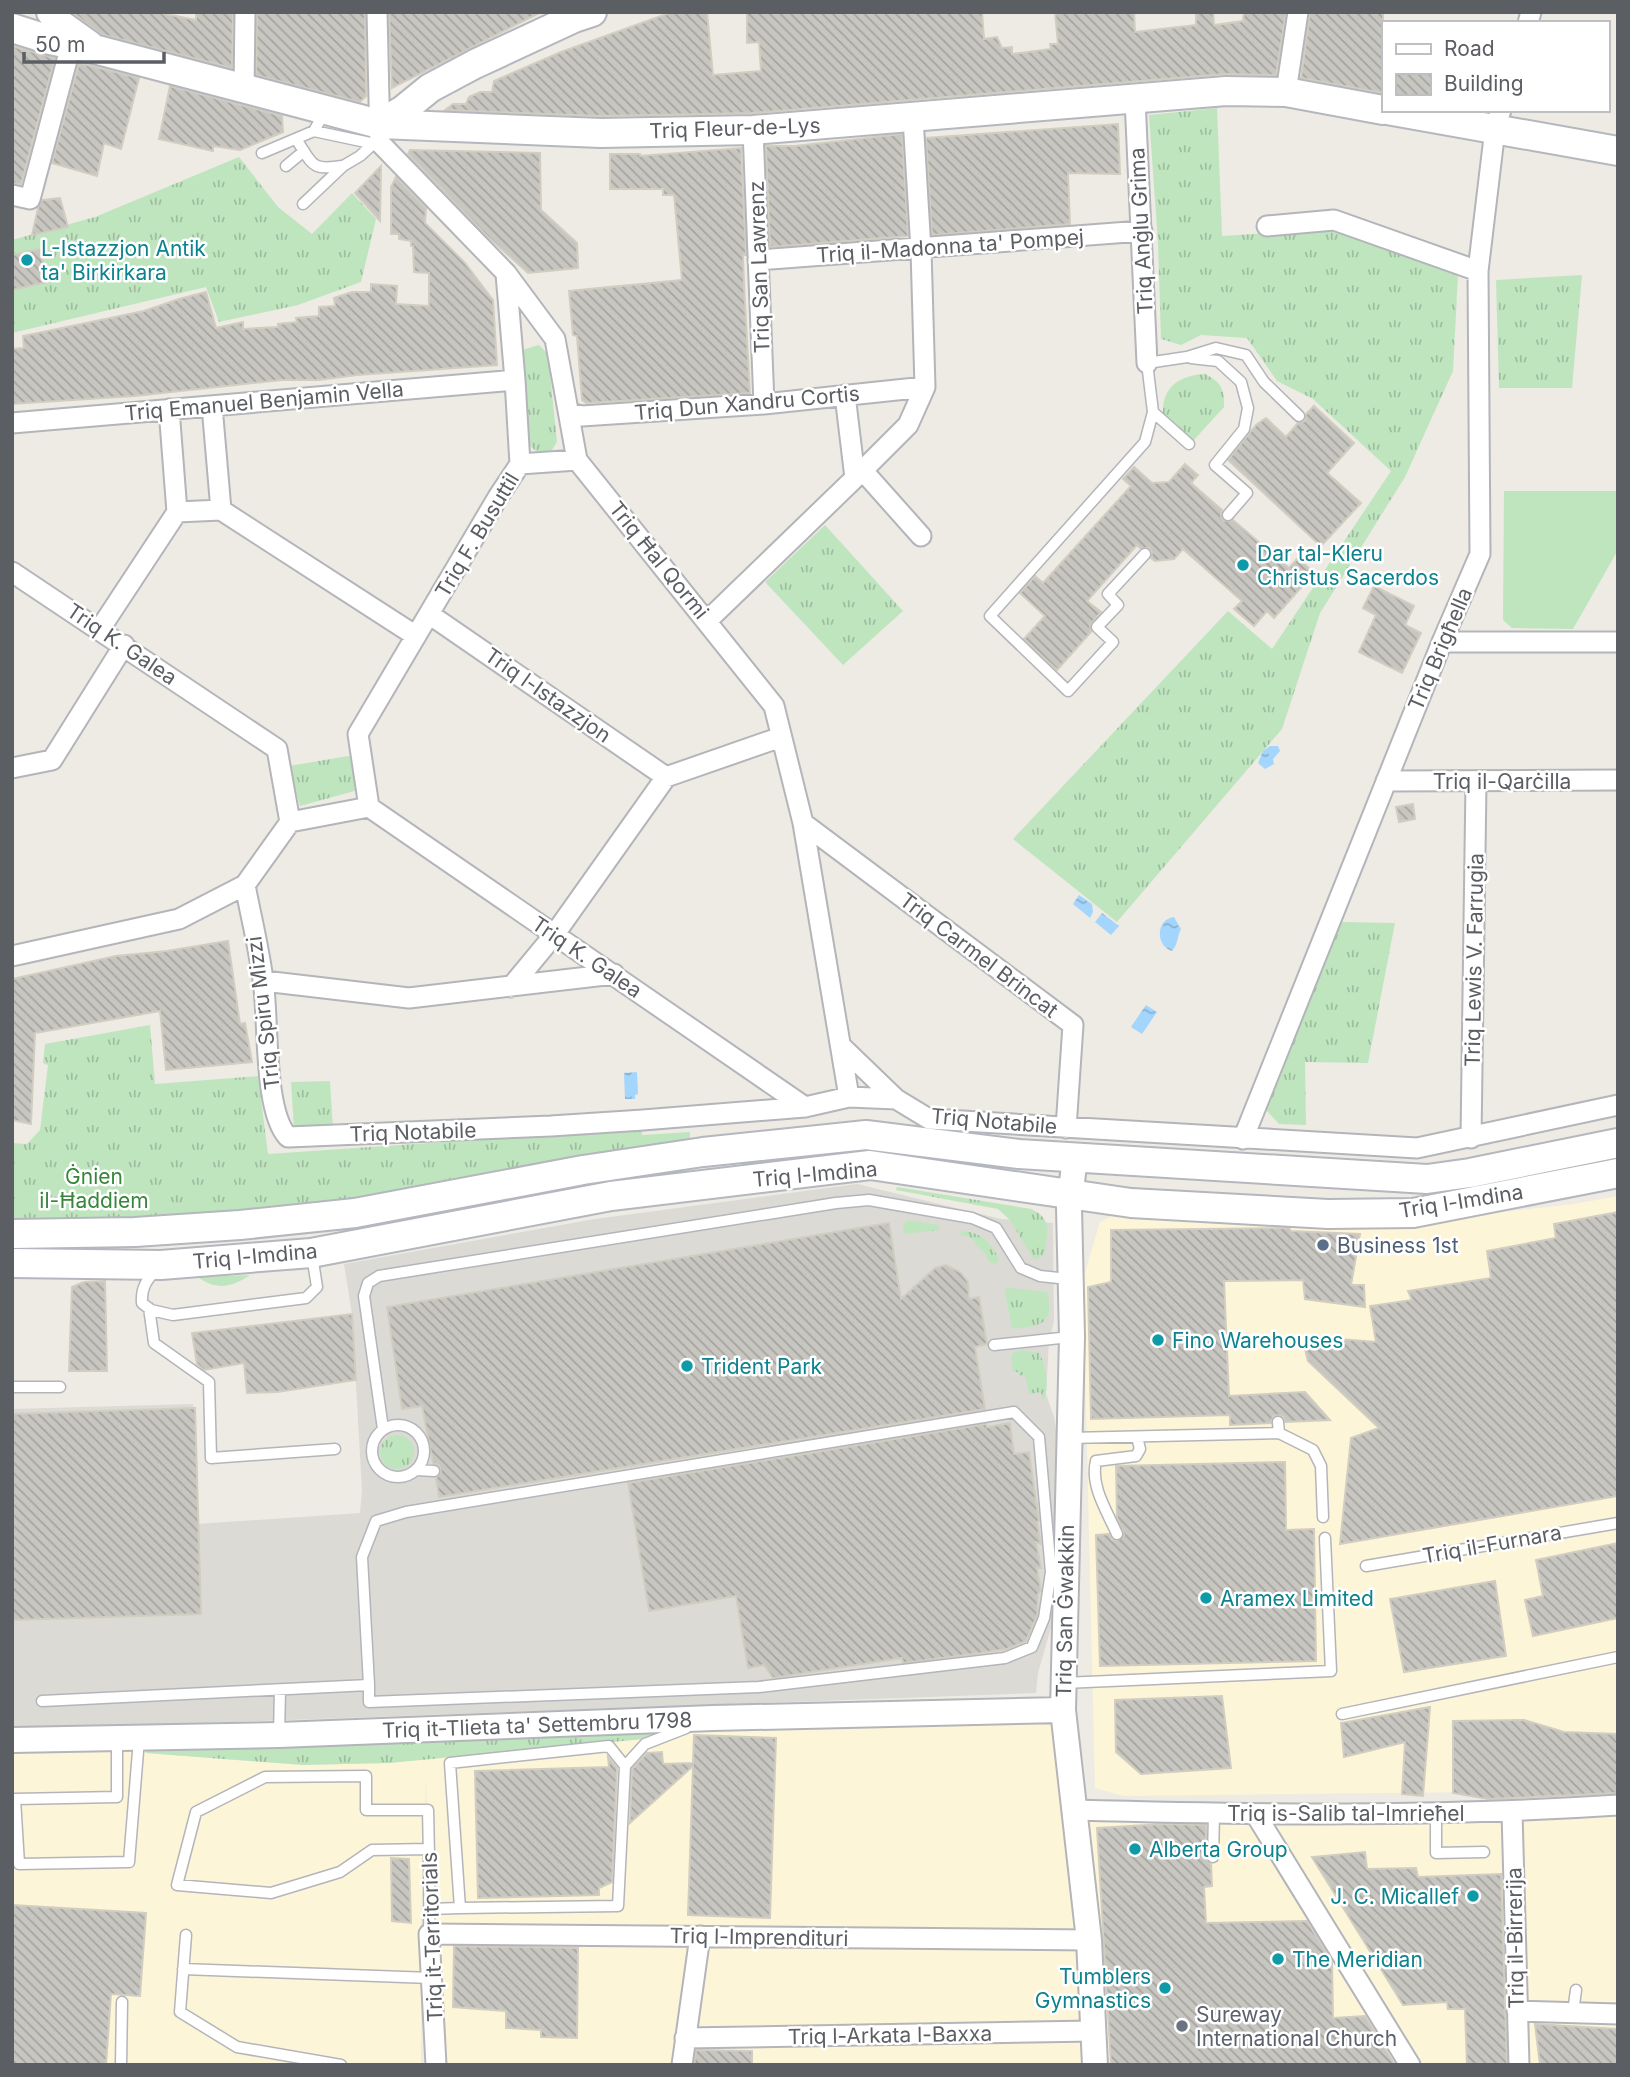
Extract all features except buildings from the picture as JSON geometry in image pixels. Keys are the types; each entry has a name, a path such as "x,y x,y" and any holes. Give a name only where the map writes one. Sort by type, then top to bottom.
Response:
{"main road":[{"path":"31,12 66,37"},
{"path":"377,137 429,88 579,14"},
{"name":"Triq Fleur-de-Lys","path":"12,28 66,37 244,89 320,120 377,137 753,130 1226,91 1286,92 1382,109"},
{"name":"Triq Fleur-de-Lys","path":"1408,112 1498,120 1618,151"},
{"name":"Triq l-Imdina","path":"12,1234 135,1232 355,1213 583,1170 703,1152 866,1135 1019,1154 1427,1178 1618,1143"},
{"name":"Triq l-Imdina","path":"12,1263 161,1265 311,1253 611,1196 870,1165 1131,1203 1328,1214 1413,1213 1618,1173"}],"street":[{"path":"244,89 245,12"},
{"path":"377,12 377,137"},
{"path":"1286,92 1298,12"},
{"path":"12,195 30,199 66,37"},
{"name":"Triq Anġlu Grima","path":"1135,99 1147,363"},
{"path":"708,620 860,475 908,425 925,387 921,250 913,118"},
{"name":"Triq Brigħella","path":"1243,1139 1442,642 1480,554 1478,271 1498,120"},
{"name":"Triq San Lawrenz","path":"753,130 764,404"},
{"name":"Triq Ħal Qormi","path":"377,137 506,273 555,339 577,460 775,706 803,823 849,1097"},
{"path":"1267,226 1334,220 1478,271"},
{"name":"Triq il-Madonna ta' Pompej","path":"758,260 921,250 1142,231"},
{"name":"Triq F. Busuttil","path":"369,807 358,734 520,464 506,273"},
{"name":"Triq Emanuel Benjamin Vella","path":"12,423 515,380"},
{"name":"Triq Dun Xandru Cortis","path":"569,413 582,416 764,404 925,387"},
{"path":"845,395 860,475 921,536"},
{"path":"212,406 221,510"},
{"path":"100,629 177,512 169,409"},
{"path":"520,464 577,460"},
{"path":"177,512 221,510 416,636"},
{"name":"Triq K. Galea","path":"12,572 277,749 290,822"},
{"name":"Triq l-Istazzjon","path":"429,614 667,777"},
{"path":"1442,642 1618,642"},
{"path":"12,768 52,760 124,645"},
{"path":"511,987 554,935 667,777 781,737"},
{"name":"Triq il-Qarċilla","path":"1386,782 1618,780"},
{"name":"Triq Lewis V. Farrugia","path":"1471,1138 1476,782"},
{"path":"12,956 179,919 245,885 290,822 369,807"},
{"name":"Triq K. Galea","path":"369,807 805,1107"},
{"name":"Triq Carmel Brincat","path":"803,823 1073,1025 1066,1128"},
{"name":"Triq Spiru Mizzi","path":"245,885 264,981 273,1096 278,1121 288,1137"},
{"path":"264,981 409,998 614,974"},
{"path":"842,1047 896,1099"},
{"name":"Triq Notabile","path":"288,1137 551,1126 805,1107 849,1097 896,1099 929,1119 1418,1148 1618,1105"},
{"name":"Triq San Ġwakkin","path":"1076,1157 1069,1195 1072,1337 1063,1710 1090,1941 1095,2065"},
{"name":"Triq it-Tlieta ta' Settembru 1798","path":"12,1740 279,1735 712,1717 1063,1710"},
{"name":"Triq is-Salib tal-Imrieħel","path":"1074,1810 1256,1815 1512,1812 1618,1805"},
{"name":"Triq il-Birrerija","path":"1512,1812 1519,2065"},
{"path":"1256,1815 1410,2065"},
{"name":"Triq l-Imprendituri","path":"429,1934 1090,1941"},
{"name":"Triq it-Territorials","path":"429,1934 436,2065"},
{"path":"682,2065 701,1936"},
{"path":"1517,2011 1618,2014"},
{"name":"Triq l-Arkata l-Baxxa","path":"685,2038 1094,2031"}],"lane":[{"path":"262,153 296,139 320,120"},
{"path":"303,204 343,166 360,156 377,137"},
{"path":"296,139 315,166 323,169 343,166"},
{"path":"286,166 304,151"},
{"path":"1145,554 1108,594 1118,605 1097,627 1113,642 1068,691 990,617 1145,442 1153,412 1147,363 1187,357 1216,348 1246,355 1264,382 1299,416"},
{"path":"1187,357 1218,361 1241,382 1248,408 1244,429 1215,465 1247,493 1228,515"},
{"path":"1153,412 1189,444"},
{"path":"383,1429 364,1296 368,1283 379,1276 836,1202 869,1200 972,1218 996,1228 1021,1268 1040,1276 1069,1280"},
{"path":"161,1265 146,1281 141,1293 142,1303 149,1308 173,1315 306,1298 317,1287 311,1253"},
{"path":"149,1308 154,1343 209,1382 211,1458 335,1449"},
{"path":"993,1345 1072,1337"},
{"path":"12,1387 60,1387"},
{"path":"1014,1412 1039,1437 1051,1572 1044,1618 1032,1647 1005,1658 760,1687 369,1702 369,1685 362,1557 376,1521 406,1512 1014,1412"},
{"path":"417,1470 426,1445 410,1427 392,1425 383,1429 373,1443 371,1452 378,1468 385,1474 402,1477 417,1470 434,1471"},
{"path":"1069,1438 1137,1437 1279,1428 1313,1450 1321,1466 1323,1517"},
{"path":"1117,1534 1099,1495 1093,1474 1096,1461 1136,1456 1140,1449 1137,1437"},
{"name":"Triq il-Furnara","path":"1366,1566 1618,1523"},
{"path":"1063,1683 1331,1671 1325,1538"},
{"path":"1342,1714 1618,1657"},
{"path":"42,1701 369,1685"},
{"path":"279,1735 280,1690"},
{"path":"429,1909 618,1906 625,1766 645,1744 712,1717"},
{"path":"128,1738 130,1862 19,1864 15,1799 117,1797 128,1738"},
{"path":"460,1908 450,1763 609,1746 625,1766"},
{"name":"Triq it-Territorials","path":"429,1849 372,1850 340,1872 271,1893 177,1885 196,1812 265,1777 366,1776 366,1810 428,1810 429,1849 429,1934"},
{"path":"1436,1813 1436,1853 1484,1852"},
{"path":"1213,1857 1214,1814"},
{"path":"186,1935 180,2012 237,2047 341,2065"},
{"path":"183,1969 431,1978"},
{"path":"1573,2012 1576,1990"},
{"path":"121,2065 122,2002"}],"shaded area":[{"path":"857,1184 1001,1219 1053,1223 1054,1321 1049,1341 1046,1394 1058,1441 1065,1579 1038,1673 1036,1693 12,1730 12,1409 193,1404 197,1524 360,1513 362,1490 352,1314 344,1264 595,1219"},
{"path":"1618,1196 1618,1788 1575,1791 1123,1796 1095,1788 1083,1279 1100,1222 1114,1215 1354,1228 1574,1204"},
{"path":"1054,1720 1068,1820 1500,1821 1618,1813 1618,2065 434,2065 426,1778 421,1924 421,2065 12,2065 12,1751 108,1750 303,1765 389,1763 644,1739 661,1730"}],"green space":[{"path":"1217,108 1222,236 1331,229 1458,275 1453,371 1405,477 1320,613 1282,729 1117,922 1013,839 1228,611 1272,649 1391,471 1313,399 1277,381 1247,338 1201,335 1181,345 1161,339 1158,243 1149,115"},
{"path":"239,157 278,207 312,234 352,193 376,219 361,282 298,305 219,322 206,287 12,333 12,240 95,217"},
{"path":"1582,275 1572,388 1499,388 1496,280"},
{"path":"539,345 548,354 557,442 550,453 537,452 529,445 520,357 525,349"},
{"path":"1205,374 1221,387 1224,407 1193,441 1163,413 1163,404 1174,384 1188,377"},
{"path":"1504,491 1618,491 1618,550 1573,629 1512,628 1503,620"},
{"path":"825,525 903,611 843,665 765,582"},
{"path":"360,754 362,789 300,806 289,766"},
{"path":"1340,922 1395,923 1368,1063 1305,1062 1306,1125 1279,1124 1266,1110"},
{"name":"Ġnien il-Ħaddiem","path":"150,1025 155,1084 258,1076 268,1154 635,1129 642,1129 642,1135 690,1132 690,1138 671,1144 356,1198 134,1220 12,1220 12,1143 27,1144 40,1130 48,1065 43,1063 45,1044"},
{"path":"330,1081 333,1130 294,1129 291,1082"},
{"path":"897,1187 1031,1209 1046,1222 1044,1255 1033,1258 1010,1220 998,1209 896,1190"},
{"path":"908,1220 938,1225 940,1230 904,1234 903,1224"},
{"path":"963,1231 986,1240 999,1259 996,1264 990,1263 984,1252 974,1244 976,1242 959,1235"},
{"path":"250,1275 224,1286 211,1284 198,1277"},
{"path":"1004,1287 1047,1292 1047,1317 1037,1325 1012,1329"},
{"path":"1022,1350 1039,1353 1047,1383 1043,1401 1041,1392 1029,1394 1025,1376 1013,1372 1013,1353"},
{"path":"397,1435 409,1440 414,1452 409,1464 397,1469 385,1464 380,1452 385,1440"},
{"path":"661,1730 644,1739 389,1763 303,1765 146,1753 148,1750"}],"water":[{"path":"1270,746 1278,746 1280,751 1273,759 1274,764 1265,769 1258,763 1263,751"},
{"path":"1079,895 1092,904 1093,912 1090,918 1073,904"},
{"path":"1102,913 1119,926 1111,935 1095,922"},
{"path":"1174,917 1181,929 1172,951 1163,944 1160,933 1164,922"},
{"path":"1146,1005 1157,1012 1142,1034 1131,1027"},
{"path":"637,1072 638,1094 635,1099 625,1099 624,1073"}],"place":[{"name":"L-Istazzjon Antik ta' Birkirkara","path":"27,260"},
{"name":"Dar tal-Kleru Christus Sacerdos","path":"1243,565"},
{"name":"Business 1st","path":"1323,1245"},
{"name":"Fino Warehouses","path":"1158,1340"},
{"name":"Trident Park","path":"687,1366"},
{"name":"Aramex Limited","path":"1206,1598"},
{"name":"Alberta Group","path":"1135,1849"},
{"name":"J. C. Micallef","path":"1473,1896"},
{"name":"The Meridian","path":"1278,1959"},
{"name":"Tumblers Gymnastics","path":"1165,1988"},
{"name":"Sureway International Church","path":"1182,2026"}]}
